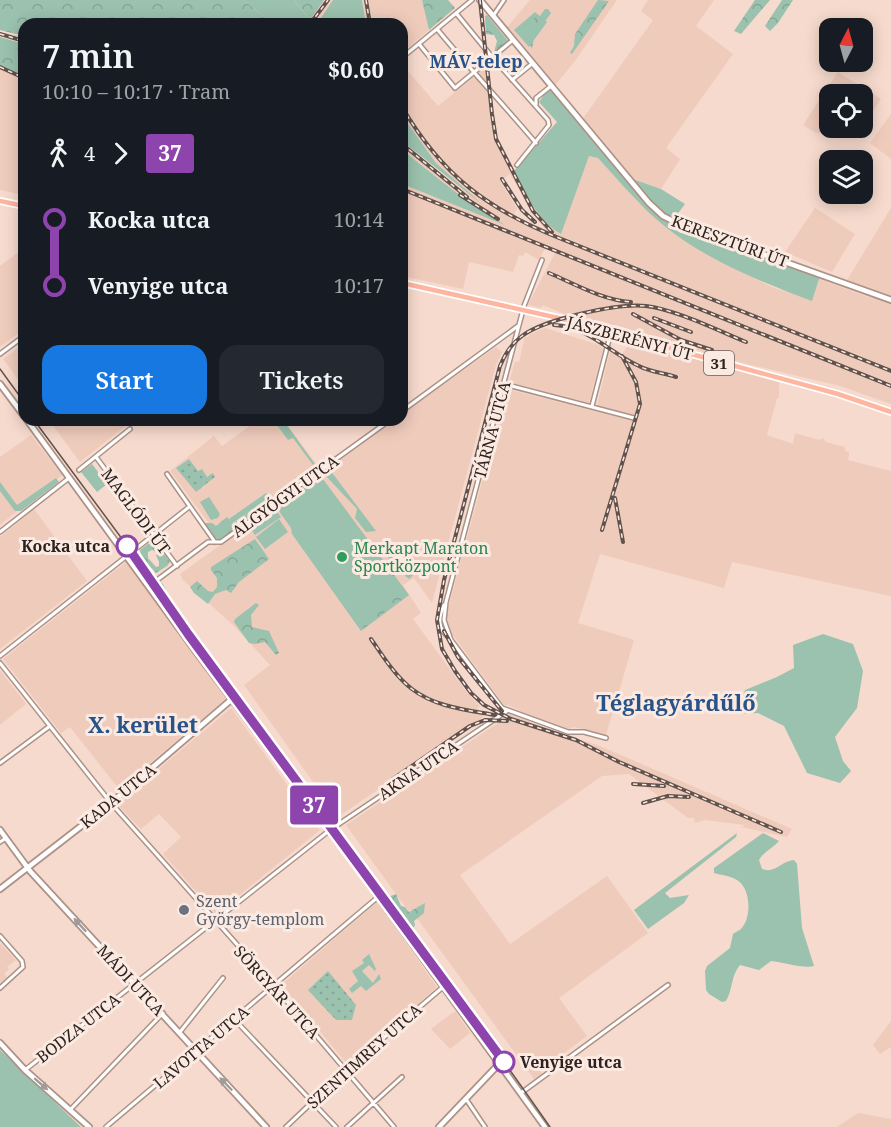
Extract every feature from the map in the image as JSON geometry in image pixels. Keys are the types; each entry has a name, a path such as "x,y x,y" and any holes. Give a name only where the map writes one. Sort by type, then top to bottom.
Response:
{"main road":[{"path":"0,201 18,205"},
{"name":"JÁSZBERÉNYI ÚT","path":"408,284 523,309 611,332 837,394 891,412"}],"street":[{"path":"408,53 472,0"},
{"name":"KERESZTÚRI ÚT","path":"480,0 649,203 663,216 679,224 891,300"},
{"path":"493,16 504,0"},
{"path":"456,13 548,120 549,124 536,143 517,165"},
{"path":"437,28 536,143"},
{"path":"419,44 455,88 513,40"},
{"path":"512,80 533,63"},
{"path":"538,109 535,103 536,98 552,86"},
{"name":"TÁRNA UTCA","path":"507,711 491,695 439,625 523,309 542,260"},
{"path":"408,407 520,325"},
{"path":"592,407 611,332"},
{"path":"0,354 18,340"},
{"path":"0,384 18,408"},
{"path":"504,384 634,418"},
{"name":"MAGLÓDI ÚT","path":"31,426 330,830 545,1127"},
{"name":"ALGYÓGYI UTCA","path":"148,586 208,542 221,542 382,426"},
{"path":"79,470 130,429"},
{"name":"MAGLÓDI ÚT","path":"96,457 177,566"},
{"path":"166,474 215,542"},
{"path":"0,532 69,477"},
{"path":"0,656 189,507"},
{"name":"SÖRGYÁR UTCA","path":"0,663 111,803 274,986 394,1127"},
{"name":"KADA UTCA","path":"0,889 111,803 232,699"},
{"path":"507,711 568,732 584,732 606,738"},
{"name":"AKNA UTCA","path":"330,830 507,711"},
{"path":"0,763 50,726"},
{"name":"MÁDI UTCA","path":"0,830 28,868 266,1127"},
{"name":"BODZA UTCA","path":"25,1070 330,830"},
{"path":"0,842 6,838"},
{"name":"LAVOTTA UTCA","path":"105,1127 235,1020 378,897"},
{"path":"0,936 22,961 22,969 0,988"},
{"path":"180,1032 223,978"},
{"path":"521,1093 668,985"},
{"name":"SZENTIMREY UTCA","path":"286,1127 346,1070 443,987"},
{"path":"71,1110 163,1013"},
{"path":"235,1020 336,1127"},
{"path":"0,1043 25,1070 89,1127"},
{"path":"439,1127 499,1064"},
{"path":"347,1127 402,1077"},
{"path":"466,1099 485,1127"}],"shaded area":[{"path":"324,0 333,0 321,18 310,18"},
{"path":"362,0 422,0 429,30 408,48 408,18 365,18"},
{"path":"478,0 482,0 493,114 498,138 536,210 560,234 589,156 598,158 638,202 724,263 772,287 812,300 819,279 876,300 844,285 891,208 891,404 840,386 751,365 562,313 543,305 541,308 528,305 555,253 545,248 539,260 525,252 523,256 519,255 513,272 469,262 463,289 408,277 408,186 500,222 443,183 408,154 408,146 446,178 472,196 436,163 408,123 408,71 438,106 484,68","holes":["510,174 533,214 545,229 513,216 517,208 500,181"]},
{"path":"530,0 617,0 575,61 553,88 504,31"},
{"path":"648,0 714,0 696,26 733,54 666,148 680,159 661,189 627,177 582,120 653,20 641,11"},
{"path":"0,65 18,73 18,194 0,190"},
{"path":"838,72 857,84 830,84"},
{"path":"873,94 881,99 873,111"},
{"path":"819,101 819,133 803,125"},
{"path":"891,114 891,159 870,143"},
{"path":"815,208 855,234 832,272 785,252"},
{"path":"18,252 18,334 0,347 0,266"},
{"path":"545,328 599,345 603,349 589,403 509,382 515,362 519,362 525,337"},
{"path":"630,342 779,381 779,398 777,398 767,435 793,444 795,433 819,440 823,438 826,442 845,447 845,451 849,452 848,460 891,471 891,596 732,562 724,588 600,554 578,623 634,640 606,735 574,727 564,728 539,720 508,705 505,706 452,634 446,616 507,389 633,421 634,415 597,406 610,351 620,358"},
{"path":"496,347 502,352 496,365 432,603 414,578 403,585 421,613 413,619 468,694 480,706 477,708 484,716 476,724 338,817 244,685 270,665 233,625 183,580 180,574 386,426 408,426 408,410"},
{"path":"18,348 18,379 3,359"},
{"path":"53,426 125,426 80,462"},
{"path":"250,426 288,426 316,464 220,538 170,471 214,436 222,446"},
{"path":"31,435 62,475 0,525 0,457"},
{"path":"34,509 87,581 0,649 0,537"},
{"path":"126,562 227,698 119,789 70,727 61,733 3,659"},
{"path":"0,670 26,704 0,725"},
{"path":"231,708 320,830 216,914 163,854 181,837 159,814 141,829 117,804"},
{"path":"509,713 544,728 600,746 792,829 787,837 742,827 745,825 705,820 695,823 694,818 688,818 629,774 602,776 460,875 510,944 607,876 648,933 559,998 587,1036 540,1071 542,1074 534,1079 346,825 498,723"},
{"path":"377,902 437,987 348,1065 281,985"},
{"path":"0,943 16,960 7,967 9,969 4,974 8,978 0,985"},
{"path":"455,1011 470,1033 450,1049 431,1029"},
{"path":"891,1021 891,1047 880,1054 873,1045"},
{"path":"858,1113 891,1119 891,1127 837,1127"}],"green space":[{"path":"0,0 244,0 266,18 18,18 18,34 0,30"},
{"path":"244,0 294,0 308,18 266,18"},
{"path":"294,0 324,0 311,18 308,18"},
{"path":"333,0 362,0 365,18 321,18"},
{"path":"422,0 448,0 455,8 429,30"},
{"path":"598,0 609,1 572,54 570,53 574,46 575,34"},
{"path":"755,0 770,0 741,34 734,31"},
{"path":"782,0 793,0 770,31 765,26"},
{"path":"545,9 551,13 534,37 532,49 527,38 530,31 530,20 540,16"},
{"path":"535,12 547,22 529,47 514,30"},
{"path":"487,15 509,42 502,48 501,57 497,57 494,52 497,41 494,35 486,34 485,16"},
{"path":"0,37 18,42 18,73 0,65"},
{"path":"553,88 627,177 661,189 685,204 673,220 830,280 819,279 812,301 714,259 662,224 637,201 598,158 589,156 561,234 545,221 533,206 514,171 557,122 539,102 545,93"},
{"path":"408,123 436,163 483,205 408,146"},
{"path":"408,154 452,189 505,225 408,186"},
{"path":"278,426 287,426 315,464 313,465 293,438 288,440"},
{"path":"189,459 198,471 202,469 207,477 213,473 215,477 196,492 176,468"},
{"path":"92,464 107,484 97,492 81,472"},
{"path":"330,470 376,531 366,532 355,518 357,509 324,474"},
{"path":"320,475 409,595 361,631 292,534 291,528 276,507"},
{"path":"56,478 59,482 21,511 15,511 0,491 0,482 17,505"},
{"path":"266,493 271,498 232,523 229,519"},
{"path":"209,497 220,514 218,518 211,520 200,502"},
{"path":"274,508 281,517 255,535 249,527"},
{"path":"254,509 258,513 220,540 214,538 204,523 212,523 216,526 227,517 233,523"},
{"path":"279,519 288,532 265,549 256,537"},
{"path":"255,539 269,559 239,582 231,593 226,590 215,594 208,604 194,593 190,587 197,581 208,591 213,592 217,587 217,578 211,567"},
{"path":"153,540 161,549 148,552 148,558 156,567 159,566 156,555 162,551 170,562 156,573 141,556 140,550"},
{"path":"389,549 399,552 415,573 409,579 390,561 386,553"},
{"path":"390,569 408,595 364,628 360,626 366,617 384,606 396,590 390,579 383,573"},
{"path":"158,580 164,586 181,617 203,642 202,648 171,607 156,582"},
{"path":"256,603 259,605 251,615 252,627 269,631 279,653 276,655 265,642 249,643 234,622"},
{"path":"823,634 853,644 863,671 857,708 835,737 843,761 851,771 840,783 807,773 784,726 758,713 737,714 745,690 794,668 793,645"},
{"path":"737,833 736,837 665,893 670,898 689,895 684,903 648,929 634,910"},
{"path":"763,833 779,841 759,860 762,869 771,870 794,860 797,864 802,928 814,966 771,961 759,970 740,965 726,1001 722,1002 706,990 705,971 707,966 730,948 733,934 745,924 748,903 742,884 732,878 714,873 714,868"},
{"path":"396,894 401,906 409,912 425,903 424,913 414,921 415,925 412,930 388,897"},
{"path":"369,954 376,969 375,971 369,965 362,971 373,983 379,974 381,979 366,991 361,986 352,993 349,989 358,981 352,971 364,963 362,960"},
{"path":"328,971 356,1005 352,1020 336,1020 308,990"},
{"path":"0,1050 81,1127 0,1127"}],"tram line":[{"path":"0,369 18,394"},
{"path":"38,426 154,582 163,600 455,994 550,1127"},
{"name":"37","path":"127,546 154,582 163,600 504,1062"}],"railway":[{"path":"314,18 328,0"},
{"path":"366,0 369,18"},
{"path":"480,0 496,139 533,211 552,232"},
{"path":"0,34 18,39"},
{"path":"0,67 18,75"},
{"path":"408,117 433,152 450,171 488,202 510,215 559,238 891,371"},
{"path":"408,149 467,197"},
{"path":"502,179 522,210 535,222"},
{"path":"408,191 891,386"},
{"path":"460,195 498,219"},
{"path":"549,273 599,295 631,302"},
{"path":"746,342 670,311 646,306 618,307 564,318 532,330 518,339 500,366 444,580 437,620 442,649 471,693 484,705 511,719 576,740 619,762 781,832"},
{"path":"633,314 681,340 712,350"},
{"path":"654,318 691,332"},
{"path":"554,325 588,335 643,368 676,377"},
{"path":"602,530 640,404 636,382 622,356"},
{"path":"615,498 623,542"},
{"path":"444,631 458,657 502,711"},
{"path":"371,639 400,678 421,695 452,707 495,715"},
{"path":"393,779 470,726 485,720 507,721"},
{"path":"633,784 664,786"},
{"path":"643,803 668,796 689,797"}],"place":[{"name":"Kocka utca","path":"127,546"},
{"name":"Merkapt Maraton Sportközpont","path":"342,557"},
{"name":"Szent György-templom","path":"184,910"},
{"name":"Venyige utca","path":"504,1062"}],"district":[{"name":"MÁV-telep","path":"476,61"},
{"name":"Téglagyárdűlő","path":"676,702"},
{"name":"X. kerület","path":"143,724"}]}
